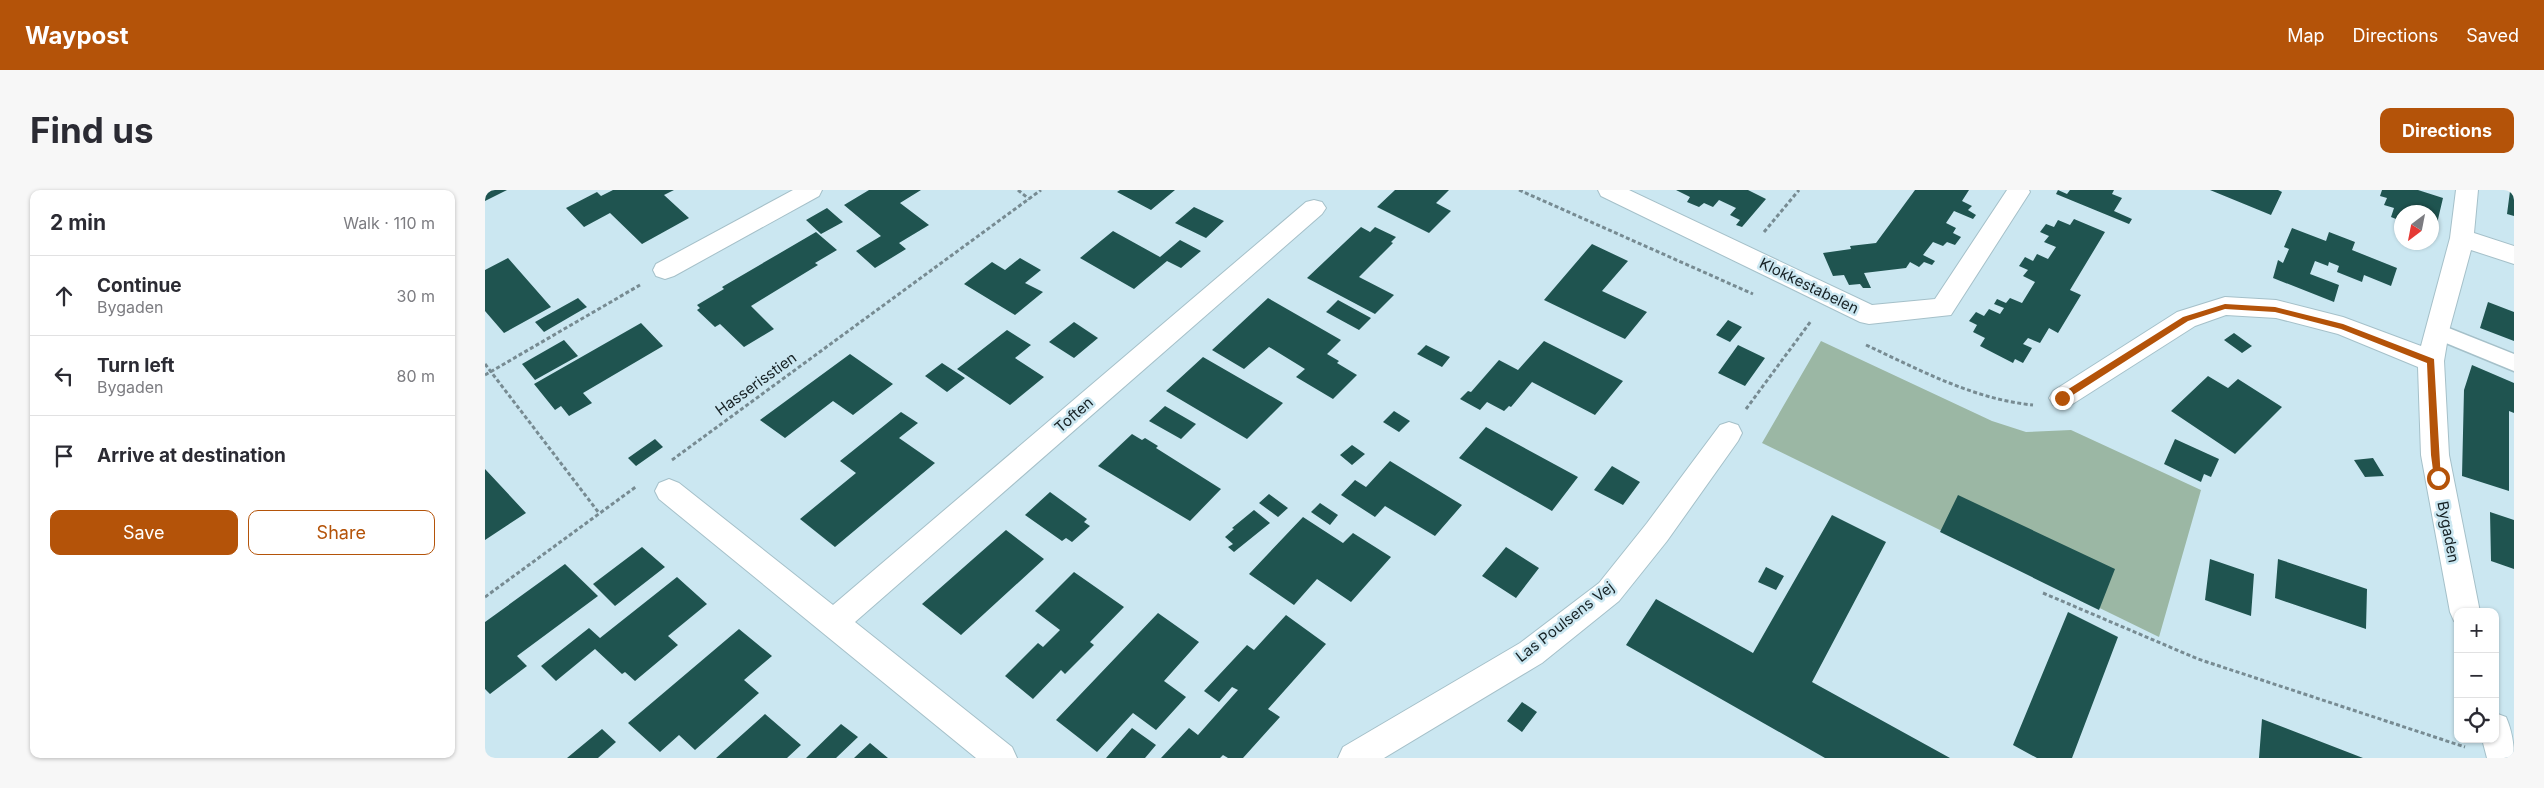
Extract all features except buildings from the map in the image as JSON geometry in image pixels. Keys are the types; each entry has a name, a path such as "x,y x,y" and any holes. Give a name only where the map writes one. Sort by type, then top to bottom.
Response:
{"street":[{"path":"665,270 811,190"},
{"name":"Klokkestabelen","path":"1609,190 1869,315 1942,308 2019,192 2018,190"},
{"name":"Bygaden","path":"2464,608 2436,463 2431,361 2436,332 2462,238 2467,190"},
{"name":"Toften","path":"834,622 1313,208"},
{"path":"2462,238 2514,256"},
{"path":"2062,398 2186,319 2225,306 2275,309 2343,326 2431,361"},
{"name":"Las Poulsens Vej","path":"1354,758 1531,653 1609,592 1657,532 1729,433"},
{"path":"669,491 1001,758"},
{"path":"2499,743 2503,758"}],"lane":[{"path":"2436,332 2514,362"}],"path":[{"path":"1018,190 1029,198"},
{"name":"Hasserisstien","path":"669,462 1041,190"},
{"path":"1755,260 1768,244 1764,232 1799,190"},
{"path":"485,375 665,270"},
{"path":"1729,433 1811,321"},
{"path":"485,364 599,513"},
{"path":"485,597 637,485"},
{"path":"2043,593 2198,659 2471,749"}],"green space":[{"path":"1821,341 1992,421 2026,432 2071,430 2201,490 2159,637 1762,443"}],"route":[{"path":"2062,398 2186,319 2225,306 2275,309 2343,326 2431,361 2435,455 2438,478"}]}
